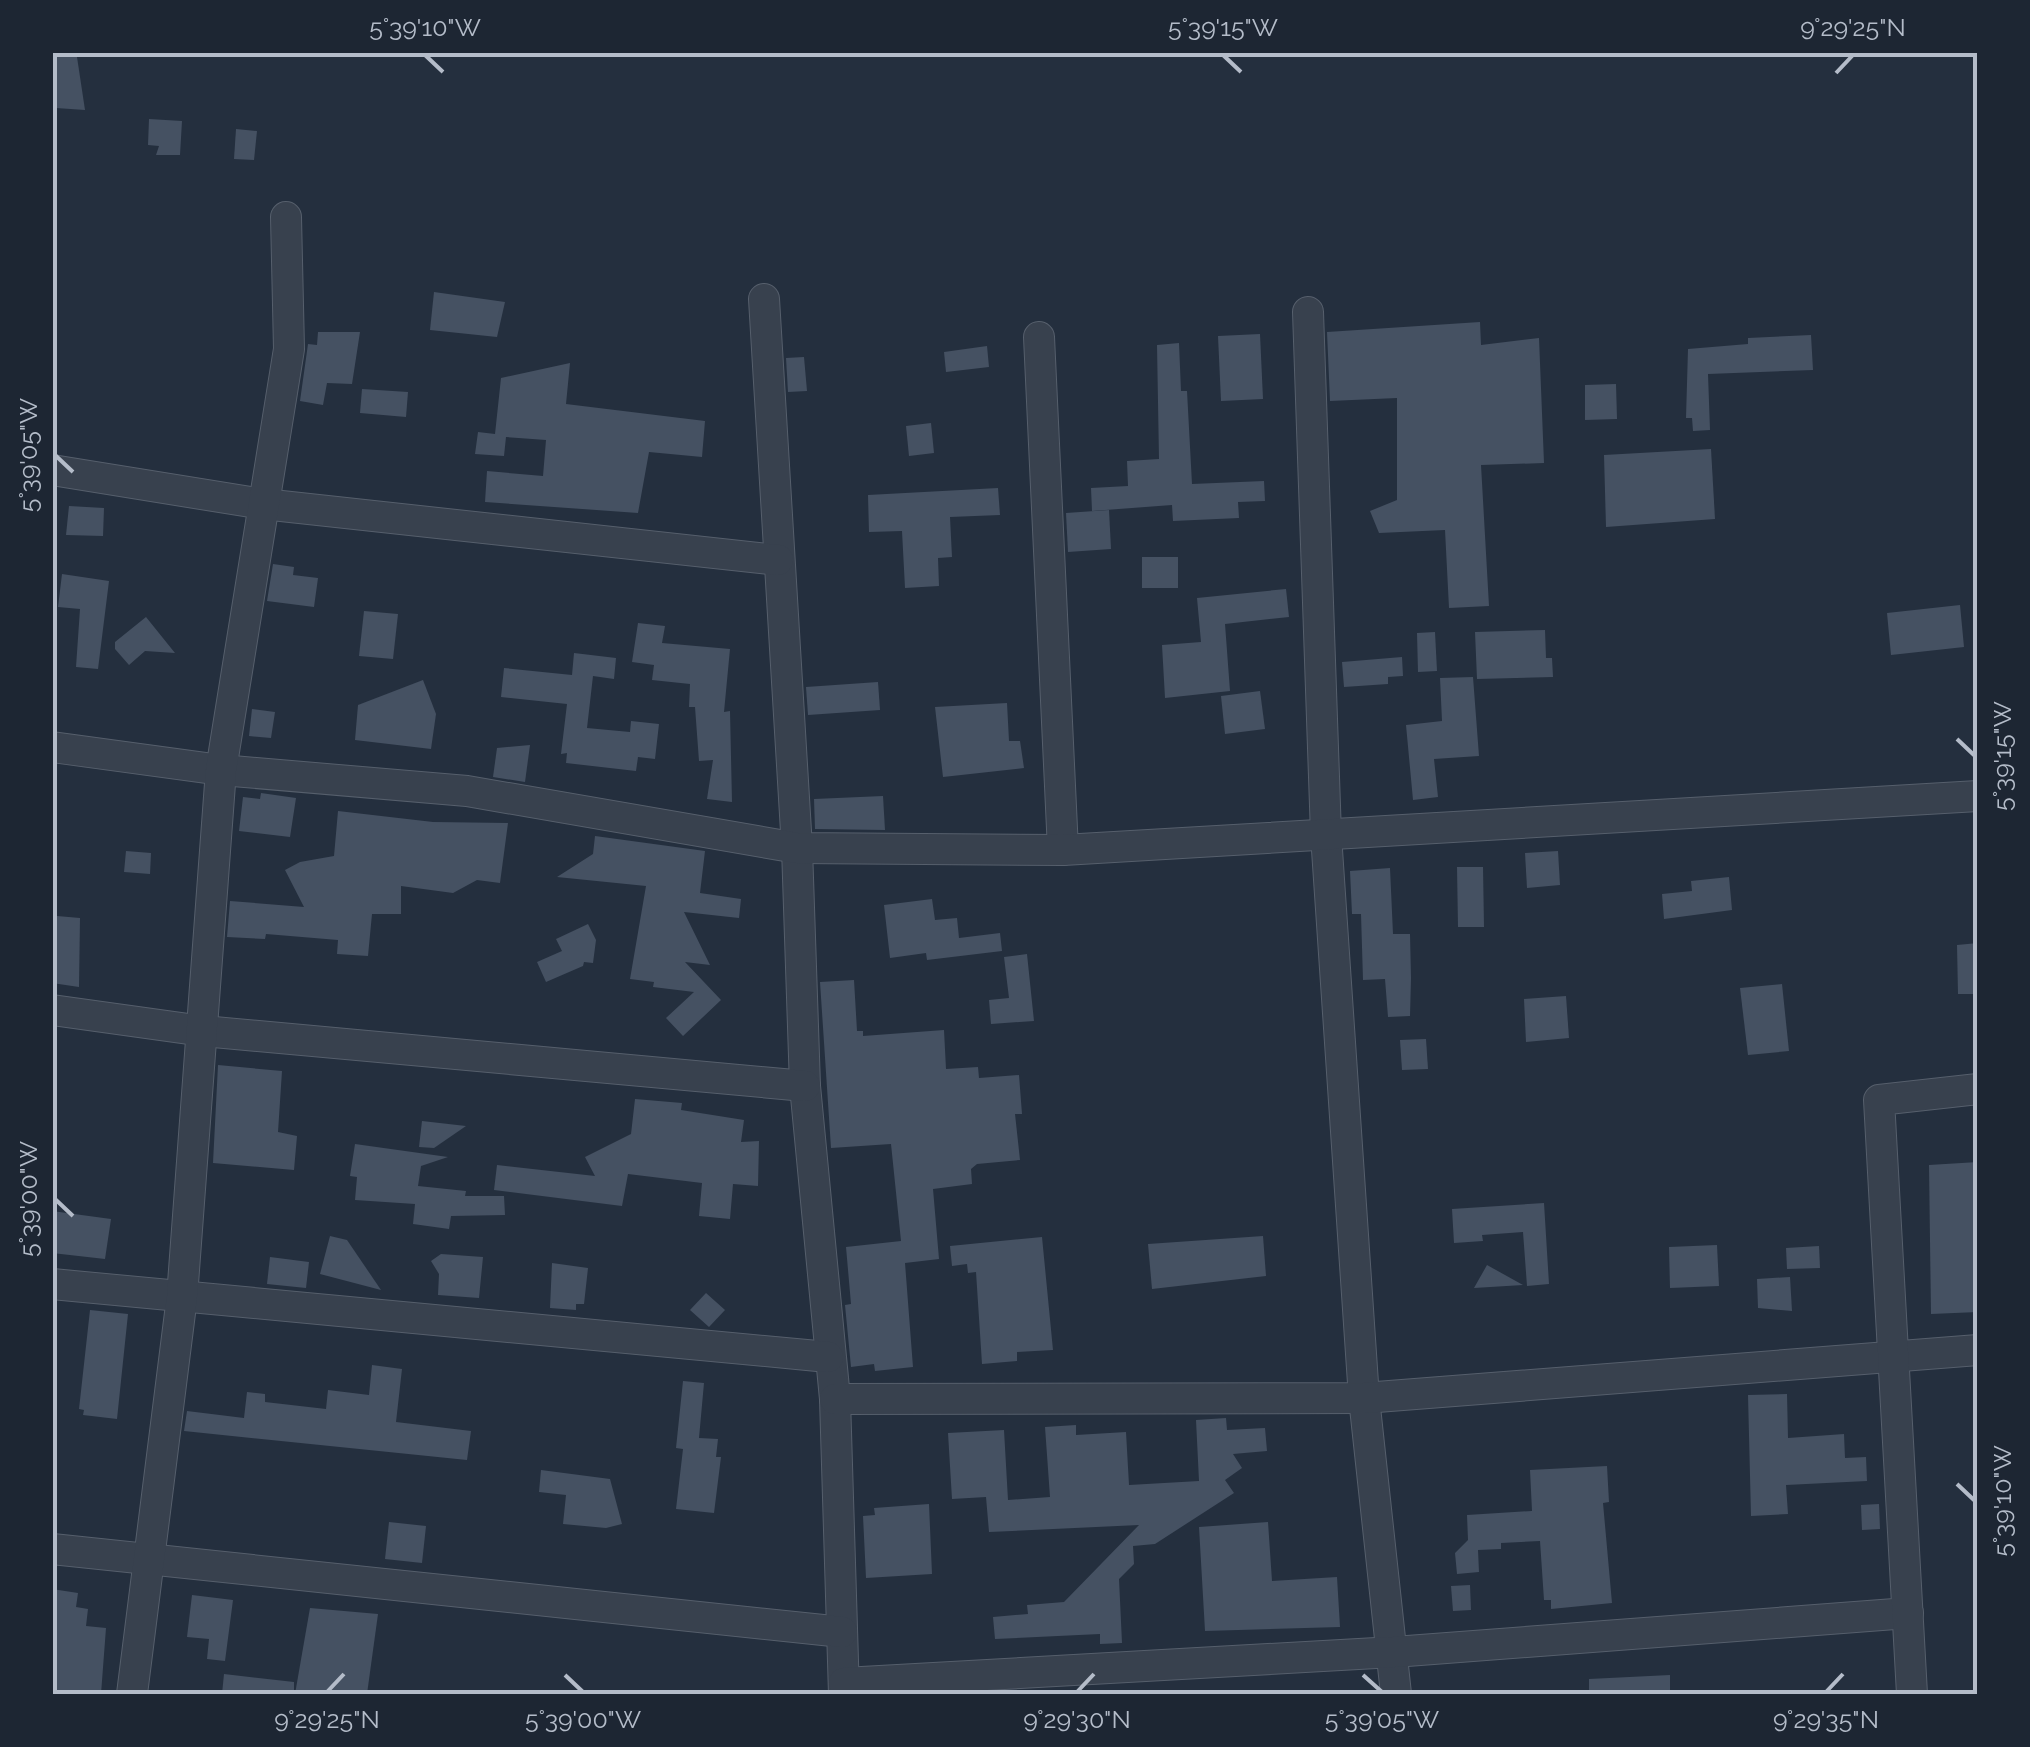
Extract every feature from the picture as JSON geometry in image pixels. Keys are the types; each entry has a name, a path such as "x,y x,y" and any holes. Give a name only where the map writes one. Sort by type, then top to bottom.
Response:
{"street":[{"path":"132,1694 182,1297 220,770 289,349 286,217"},
{"path":"764,298 797,848 805,1086 834,1399 844,1689 1908,1614"},
{"path":"1308,312 1326,835 1364,1398 1396,1694"},
{"path":"1038,337 1063,850"},
{"path":"52,470 263,504 778,560"},
{"path":"52,747 220,770 467,791 797,848 1063,850 1586,816 1978,796"},
{"path":"52,1010 203,1031 805,1086"},
{"path":"1912,1694 1879,1100 1978,1089"},
{"path":"52,1284 828,1357"},
{"path":"834,1399 1364,1398 1978,1350"},
{"path":"52,1548 842,1632"}],"building":[{"path":"56,56 77,57 85,110 56,108"},
{"path":"149,119 182,121 180,155 156,155 159,146 148,145"},
{"path":"236,129 257,131 254,160 234,159"},
{"path":"434,292 505,302 497,337 430,330"},
{"path":"1480,322 1481,345 1539,338 1544,463 1481,465 1489,606 1449,608 1445,530 1379,533 1370,511 1397,500 1397,398 1330,401 1327,332"},
{"path":"318,332 360,332 352,384 327,383 323,405 300,401 308,344 317,345"},
{"path":"1260,334 1263,399 1221,401 1218,336"},
{"path":"1811,335 1813,370 1708,374 1710,430 1693,431 1692,418 1686,418 1688,349 1748,344 1748,338"},
{"path":"1179,343 1181,391 1187,391 1192,484 1264,481 1265,501 1238,502 1239,518 1173,521 1172,505 1092,511 1091,488 1128,486 1127,461 1159,459 1157,345"},
{"path":"987,346 989,367 946,372 944,352"},
{"path":"804,357 807,391 788,392 786,358"},
{"path":"570,363 566,404 705,421 702,457 649,452 638,513 485,502 487,471 543,476 546,440 506,437 504,456 475,454 478,432 495,434 501,378"},
{"path":"1616,384 1617,419 1585,420 1585,385"},
{"path":"362,389 408,392 406,417 360,413"},
{"path":"931,423 934,453 909,456 906,426"},
{"path":"1711,449 1715,519 1606,527 1604,455"},
{"path":"998,488 1000,515 950,517 952,557 938,558 939,586 905,588 902,531 869,532 868,495"},
{"path":"69,506 104,508 103,536 66,535"},
{"path":"1109,510 1111,549 1068,552 1066,513"},
{"path":"1142,557 1178,557 1178,588 1142,588"},
{"path":"273,564 294,567 293,575 318,578 314,607 267,601"},
{"path":"62,574 109,581 98,669 76,667 80,609 58,607"},
{"path":"1286,589 1289,617 1225,624 1230,691 1165,698 1162,645 1201,642 1197,598"},
{"path":"1960,605 1964,647 1891,655 1887,613"},
{"path":"364,611 398,614 393,659 359,656"},
{"path":"146,617 175,653 145,651 129,665 115,649 115,642"},
{"path":"638,623 665,626 662,643 730,649 724,712 730,711 732,802 707,799 713,760 699,761 695,707 689,707 690,684 652,680 654,665 632,662"},
{"path":"1545,630 1546,658 1552,658 1553,677 1477,679 1475,632"},
{"path":"1435,632 1437,671 1418,672 1417,633"},
{"path":"574,653 616,658 614,679 593,676 587,728 630,732 631,721 659,724 655,759 638,757 636,771 566,763 567,753 561,754 567,704 501,697 504,668 572,675"},
{"path":"1402,657 1403,676 1388,677 1388,684 1344,687 1342,662"},
{"path":"1473,677 1479,756 1434,759 1438,797 1413,800 1406,725 1442,721 1440,678"},
{"path":"423,680 436,714 431,749 355,740 358,705"},
{"path":"878,682 880,710 808,715 806,687"},
{"path":"1260,691 1265,729 1225,734 1221,696"},
{"path":"1007,703 1009,741 1020,741 1024,768 943,777 935,707"},
{"path":"252,709 275,712 271,738 249,736"},
{"path":"530,745 525,782 493,777 497,748"},
{"path":"261,793 296,798 290,837 239,831 243,797 260,799"},
{"path":"883,796 885,830 815,829 814,799"},
{"path":"338,811 433,822 508,823 500,883 477,880 453,893 401,886 401,914 372,914 368,956 337,954 338,940 266,934 265,939 227,937 230,901 304,907 285,870 300,862 334,856"},
{"path":"595,836 705,851 700,893 741,899 739,918 684,912 710,965 685,962 721,1000 683,1036 666,1018 694,992 653,987 654,982 630,979 646,886 557,877 593,854"},
{"path":"126,851 151,853 150,874 124,872"},
{"path":"1558,851 1560,885 1527,888 1525,853"},
{"path":"1457,867 1483,867 1484,927 1458,927"},
{"path":"1390,868 1393,934 1410,934 1410,1016 1388,1017 1385,979 1363,980 1361,914 1352,914 1350,871"},
{"path":"1729,877 1732,910 1664,919 1662,894 1692,891 1691,881"},
{"path":"932,899 935,920 957,918 959,938 1000,933 1002,951 927,960 926,953 890,958 884,905"},
{"path":"57,916 80,918 79,987 52,983"},
{"path":"588,924 596,940 593,963 584,962 583,966 546,982 537,962 562,951 556,939"},
{"path":"1978,943 1978,994 1958,994 1957,945"},
{"path":"1027,954 1034,1021 991,1024 989,1000 1009,998 1004,957"},
{"path":"854,980 857,1031 863,1031 863,1036 944,1030 946,1069 978,1067 979,1078 1019,1075 1022,1114 1015,1114 1020,1160 977,1164 971,1169 972,1184 933,1189 939,1259 905,1263 913,1367 875,1371 874,1364 851,1367 845,1305 851,1304 846,1247 901,1241 891,1144 831,1148 820,982"},
{"path":"1782,984 1789,1051 1748,1055 1740,988"},
{"path":"1566,996 1569,1038 1526,1042 1524,999"},
{"path":"1426,1039 1428,1069 1402,1070 1400,1040"},
{"path":"218,1065 282,1071 278,1132 297,1136 294,1170 213,1163"},
{"path":"635,1099 682,1103 681,1110 744,1120 741,1142 759,1141 758,1186 733,1184 730,1219 699,1216 702,1183 628,1174 622,1206 494,1190 497,1165 595,1176 585,1157 631,1134"},
{"path":"422,1121 466,1126 434,1148 419,1147"},
{"path":"355,1144 448,1157 421,1166 418,1186 466,1191 465,1196 504,1196 505,1215 451,1216 449,1229 413,1224 415,1204 355,1200 357,1177 350,1176"},
{"path":"1978,1162 1978,1312 1931,1314 1929,1165"},
{"path":"1544,1203 1549,1284 1527,1286 1523,1232 1482,1235 1483,1241 1454,1243 1452,1209"},
{"path":"52,1211 111,1219 105,1259 52,1253"},
{"path":"330,1236 347,1240 381,1290 320,1274"},
{"path":"1263,1236 1266,1276 1152,1289 1148,1244"},
{"path":"1042,1237 1053,1350 1017,1352 1017,1361 982,1364 976,1272 968,1273 967,1264 952,1266 950,1246"},
{"path":"1717,1245 1719,1286 1670,1288 1669,1247"},
{"path":"1819,1246 1820,1268 1787,1269 1786,1248"},
{"path":"441,1254 483,1257 479,1298 438,1295 439,1274 431,1261"},
{"path":"270,1257 309,1262 306,1288 267,1284"},
{"path":"552,1263 588,1268 584,1304 576,1304 576,1310 550,1308"},
{"path":"1487,1265 1523,1285 1474,1288"},
{"path":"1790,1277 1792,1311 1758,1308 1757,1279"},
{"path":"706,1293 725,1310 709,1327 690,1310"},
{"path":"90,1310 128,1314 117,1419 83,1415 84,1410 79,1409"},
{"path":"372,1365 402,1369 396,1422 471,1431 467,1460 184,1431 187,1411 244,1418 247,1392 265,1394 265,1402 326,1409 328,1390 369,1395"},
{"path":"683,1381 704,1383 699,1438 718,1439 716,1457 721,1457 714,1513 676,1509 683,1449 676,1448"},
{"path":"1787,1394 1788,1438 1844,1434 1845,1458 1866,1457 1867,1481 1786,1485 1788,1514 1751,1516 1748,1395"},
{"path":"1226,1418 1227,1430 1265,1428 1267,1451 1233,1454 1242,1468 1225,1480 1234,1493 1155,1544 1133,1546 1134,1564 1119,1579 1122,1643 1100,1644 1100,1634 995,1639 993,1617 1028,1614 1027,1605 1064,1602 1139,1525 989,1532 986,1497 952,1499 948,1433 1004,1430 1008,1500 1050,1497 1045,1427 1076,1425 1076,1435 1126,1432 1129,1485 1199,1481 1196,1420"},
{"path":"1607,1466 1609,1502 1603,1503 1612,1603 1551,1609 1551,1600 1544,1600 1540,1541 1501,1543 1501,1549 1478,1550 1479,1572 1457,1574 1455,1553 1468,1540 1467,1515 1532,1511 1530,1470"},
{"path":"541,1470 610,1479 622,1524 606,1528 563,1524 566,1495 539,1492"},
{"path":"929,1504 932,1574 866,1578 863,1516 875,1515 874,1508"},
{"path":"1879,1504 1880,1529 1862,1530 1861,1505"},
{"path":"389,1522 426,1526 422,1563 385,1559"},
{"path":"1268,1522 1272,1581 1337,1577 1340,1627 1205,1631 1199,1527"},
{"path":"1470,1585 1471,1610 1453,1611 1451,1586"},
{"path":"52,1589 78,1593 76,1607 88,1609 86,1626 106,1628 101,1694 52,1694"},
{"path":"192,1595 233,1600 225,1661 207,1659 209,1639 187,1637"},
{"path":"310,1608 378,1614 367,1694 295,1694"},
{"path":"224,1674 294,1682 294,1694 222,1694"},
{"path":"1670,1675 1670,1694 1589,1694 1589,1679"}]}
